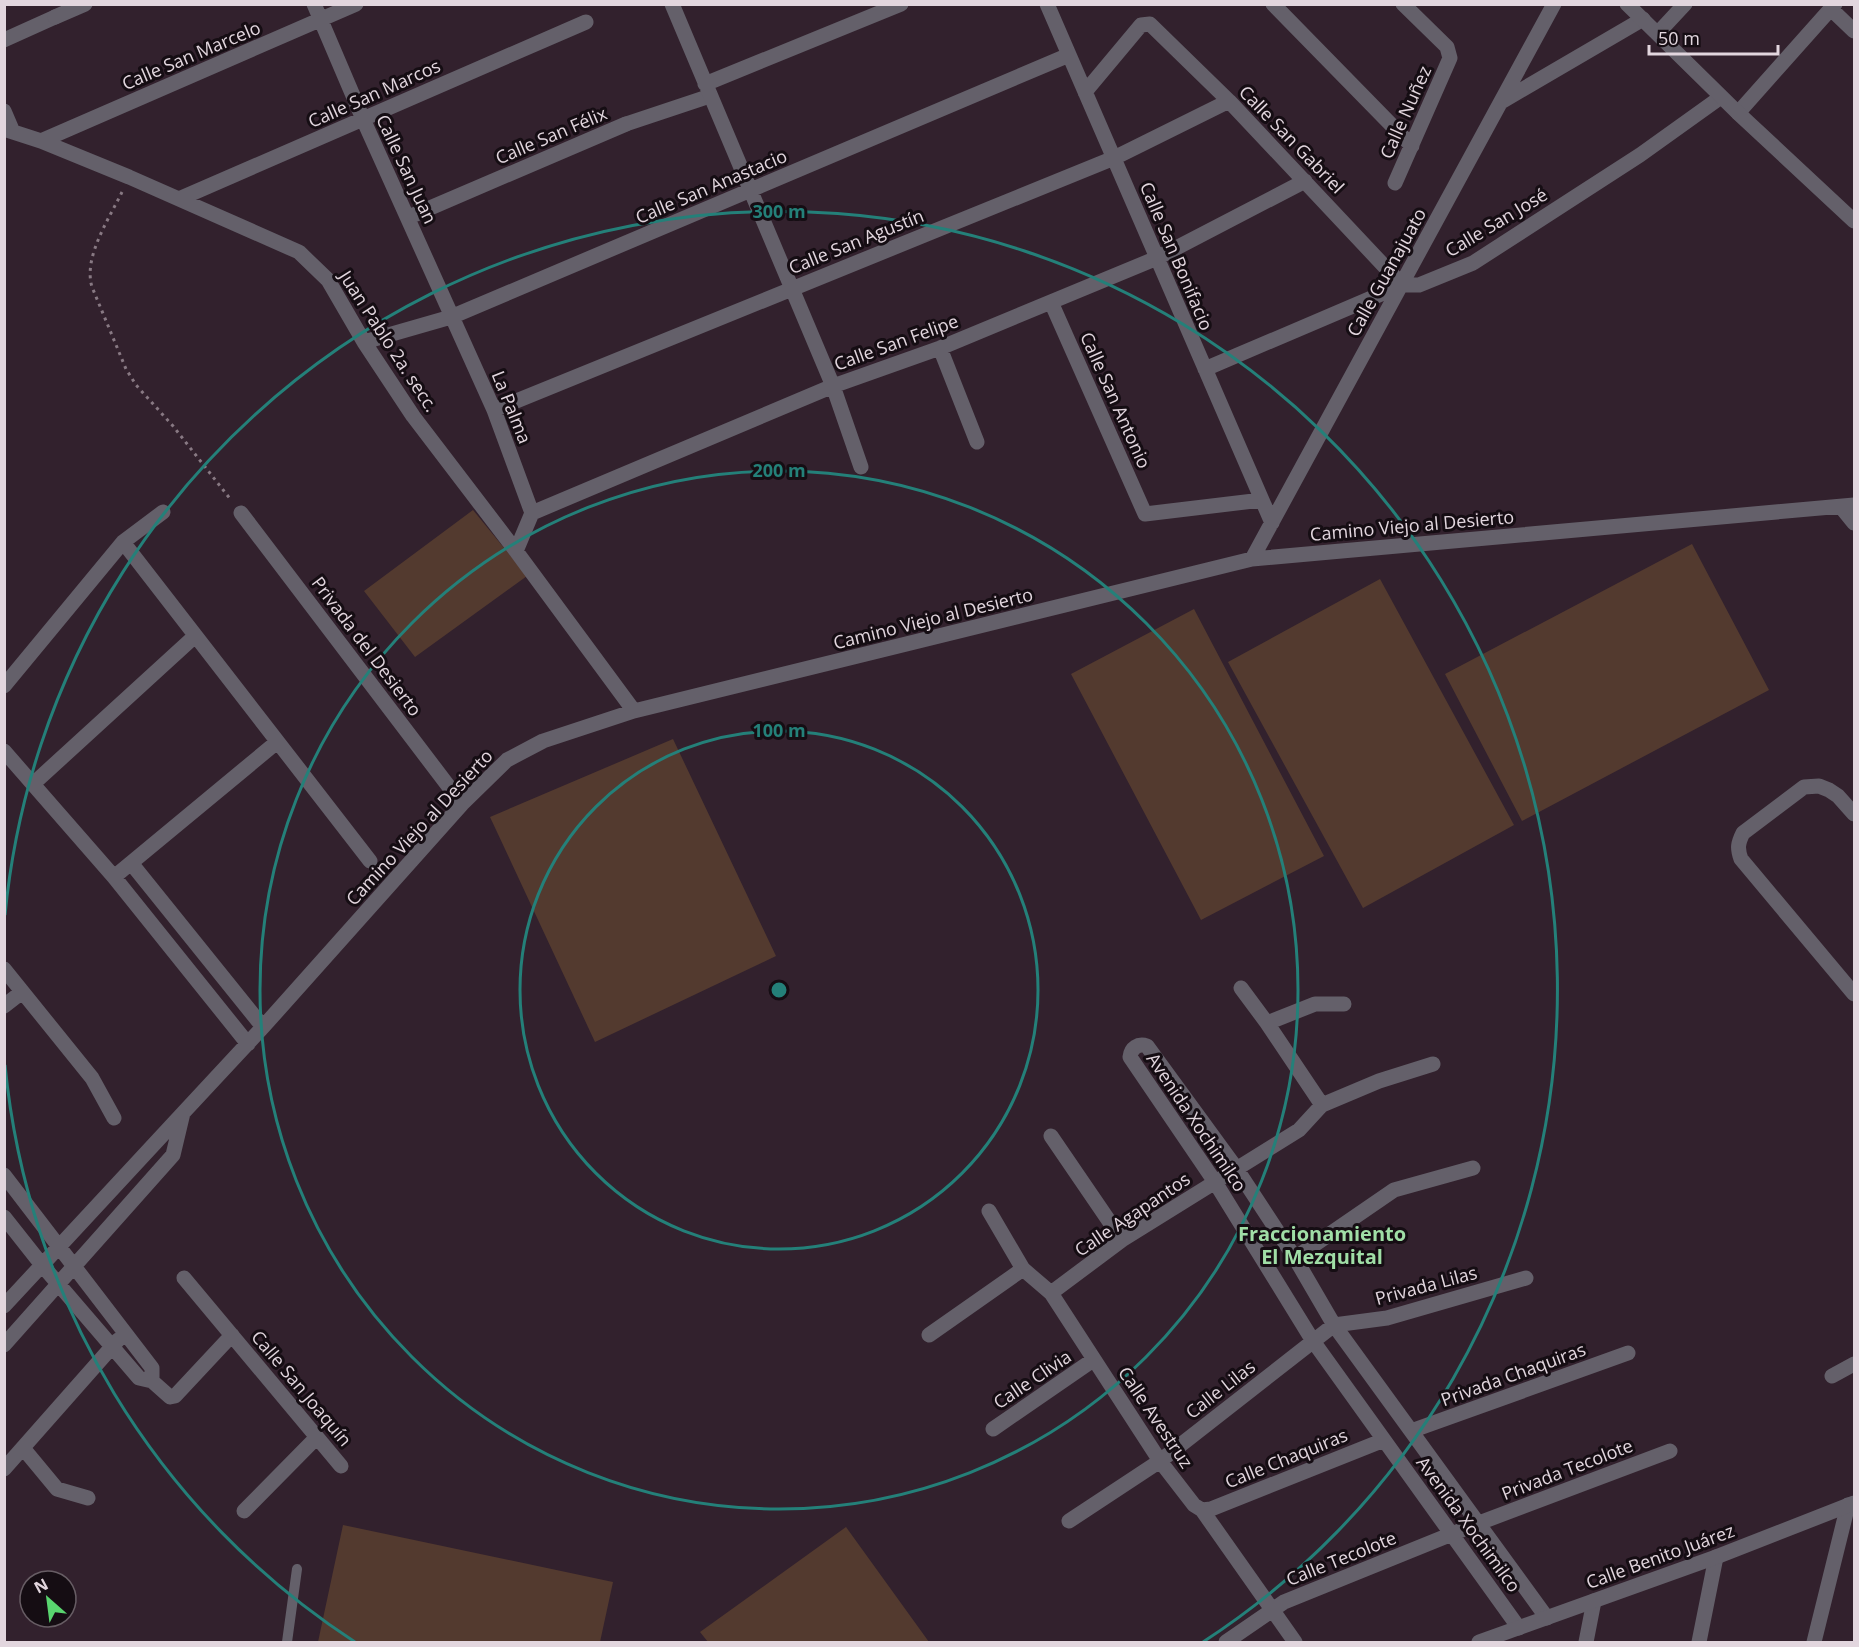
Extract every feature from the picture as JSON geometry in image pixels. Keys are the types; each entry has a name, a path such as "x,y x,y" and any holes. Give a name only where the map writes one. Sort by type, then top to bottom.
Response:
{"street":[{"path":"4,40 85,4"},
{"name":"Calle San Juan","path":"314,4 451,317"},
{"name":"Calle San Marcelo","path":"41,141 356,4"},
{"path":"672,4 793,287 833,386 861,467"},
{"name":"Calle San Félix","path":"409,217 708,90 901,4"},
{"name":"Calle San Bonifacio","path":"1047,4 1272,523"},
{"path":"1273,4 1412,146"},
{"name":"Calle Nuñez","path":"1395,183 1450,57 1447,47 1403,4"},
{"name":"Calle Guanajuato","path":"1252,559 1554,4"},
{"path":"1627,4 1721,97 1854,221"},
{"path":"1658,33 1685,4"},
{"path":"1738,113 1833,7 1854,31"},
{"path":"1501,102 1643,19"},
{"name":"Calle San Marcos","path":"179,200 586,22"},
{"name":"Calle San Gabriel","path":"1085,92 1141,25 1150,24 1229,100 1402,285"},
{"name":"Calle San Anastacio","path":"364,342 451,317 1069,55"},
{"name":"Calle San José","path":"1205,369 1402,285 1419,285 1473,263 1640,155 1721,97"},
{"name":"Calle San Agustín","path":"494,410 1114,158 1229,100"},
{"path":"4,111 9,130"},
{"name":"Juan Pablo 2a. secc.","path":"9,130 129,177 299,252 328,279 364,342 413,416 634,711"},
{"name":"Calle San Felipe","path":"532,513 833,386 940,348 1157,258 1305,181"},
{"name":"Calle San Antonio","path":"1052,302 1145,514 1262,500"},
{"name":"La Palma","path":"451,317 494,410 532,513"},
{"path":"940,348 977,442"},
{"path":"1848,506 1854,523"},
{"name":"Camino Viejo al Desierto","path":"4,1306 248,1044 462,804 507,760 543,741 634,711 1252,559 1848,506"},
{"path":"4,686 123,542 163,512"},
{"name":"Privada del Desierto","path":"241,513 462,804"},
{"path":"516,551 532,513"},
{"path":"123,542 370,861"},
{"path":"33,784 195,636"},
{"path":"114,877 277,742"},
{"path":"4,751 114,877 248,1044"},
{"path":"1854,814 1829,789 1819,786 1804,787 1743,833 1738,843 1741,859 1854,994"},
{"path":"131,863 263,1027"},
{"path":"6,976 22,992 92,1078 114,1118"},
{"path":"1241,988 1322,1106 1379,1081 1433,1064"},
{"path":"4,1006 22,992"},
{"path":"1267,1023 1315,1004 1344,1004"},
{"name":"Avenida Xochimilco","path":"1519,1628 1313,1341 1215,1182 1130,1057 1133,1048 1138,1045 1147,1046 1236,1168 1295,1258 1334,1325 1547,1618"},
{"name":"Calle Agapantos","path":"1052,1293 1122,1240 1299,1130 1322,1106"},
{"name":"Camino Viejo al Desierto","path":"4,1345 173,1155 183,1113"},
{"path":"1051,1136 1122,1240"},
{"path":"1295,1258 1394,1190 1473,1168"},
{"path":"4,1175 152,1368 152,1381 139,1378 4,1217"},
{"name":"Calle Avestruz","path":"989,1211 1023,1269 1052,1293 1160,1461 1194,1505 1202,1510 1296,1642"},
{"path":"929,1335 1023,1269"},
{"name":"Calle San Joaquín","path":"184,1278 341,1466"},
{"name":"Privada Lilas","path":"1334,1325 1387,1318 1526,1278"},
{"name":"Calle Lilas","path":"1069,1521 1160,1461 1334,1325"},
{"path":"4,1469 125,1332"},
{"name":"Calle San Joaquín","path":"152,1381 170,1397 175,1396 232,1335"},
{"name":"Privada Chaquiras","path":"1412,1431 1628,1353"},
{"name":"Calle Clivia","path":"993,1430 1093,1360"},
{"path":"1832,1376 1854,1364"},
{"path":"244,1511 317,1437"},
{"name":"Calle Chaquiras","path":"1202,1510 1211,1509 1384,1440"},
{"path":"22,1448 57,1489 88,1498"},
{"name":"Privada Tecolote","path":"1479,1523 1670,1451"},
{"path":"1814,1642 1851,1504"},
{"name":"Calle Benito Juárez","path":"1479,1642 1716,1557 1851,1504"},
{"name":"Calle Tecolote","path":"1226,1642 1284,1602 1479,1523"},
{"path":"1699,1642 1716,1557"},
{"path":"1587,1642 1594,1601"}],"lane":[{"path":"287,1642 297,1569"}],"path":[{"path":"129,177 92,255 89,275 92,287 126,369 136,385 173,426 241,513"}],"shaded area":[{"path":"473,510 527,576 415,657 364,591"},
{"path":"1692,544 1769,690 1522,821 1445,674"},
{"path":"1380,579 1514,825 1363,908 1228,662"},
{"path":"1194,609 1324,856 1201,920 1071,674"},
{"path":"673,739 776,956 595,1042 490,817"},
{"path":"343,1525 613,1582 600,1642 318,1642"},
{"path":"846,1527 929,1642 708,1642 700,1632"}],"district":[{"name":"Fraccionamiento El Mezquital","path":"1322,1244"}]}
